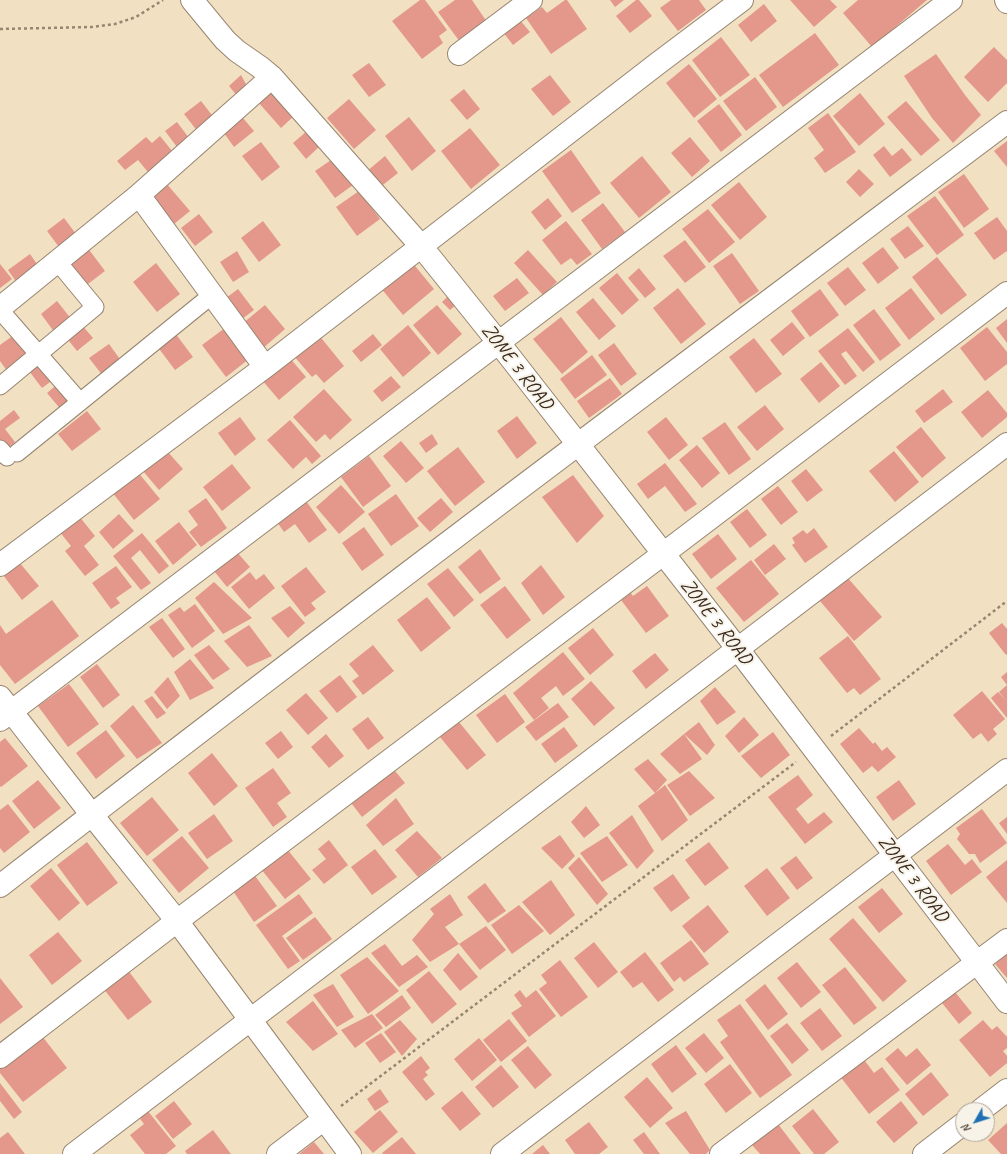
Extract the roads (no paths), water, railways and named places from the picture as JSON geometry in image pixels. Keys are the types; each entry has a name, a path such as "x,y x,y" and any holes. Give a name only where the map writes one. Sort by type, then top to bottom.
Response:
{"street":[{"name":"ZONE 3 ROAD","path":"192,0 225,40 237,51 272,77 421,246 499,343 577,445 737,648 1007,1002"},
{"path":"459,54 531,0"},
{"path":"0,564 264,367 742,0"},
{"path":"350,1154 177,921 92,815 4,710 499,343 951,0"},
{"path":"80,402 0,309 57,261 139,196 272,77"},
{"path":"0,886 577,445 1007,122"},
{"path":"139,196 264,367"},
{"path":"0,386 95,307 57,261"},
{"path":"0,1057 177,921 1007,293"},
{"path":"8,453 80,402 212,295"},
{"path":"74,1154 1007,444"},
{"path":"502,1154 1007,770"},
{"path":"721,1154 1007,940"},
{"path":"991,1102 1007,1090"},
{"path":"278,1154 324,1119"},
{"path":"924,1154 955,1130"}]}
